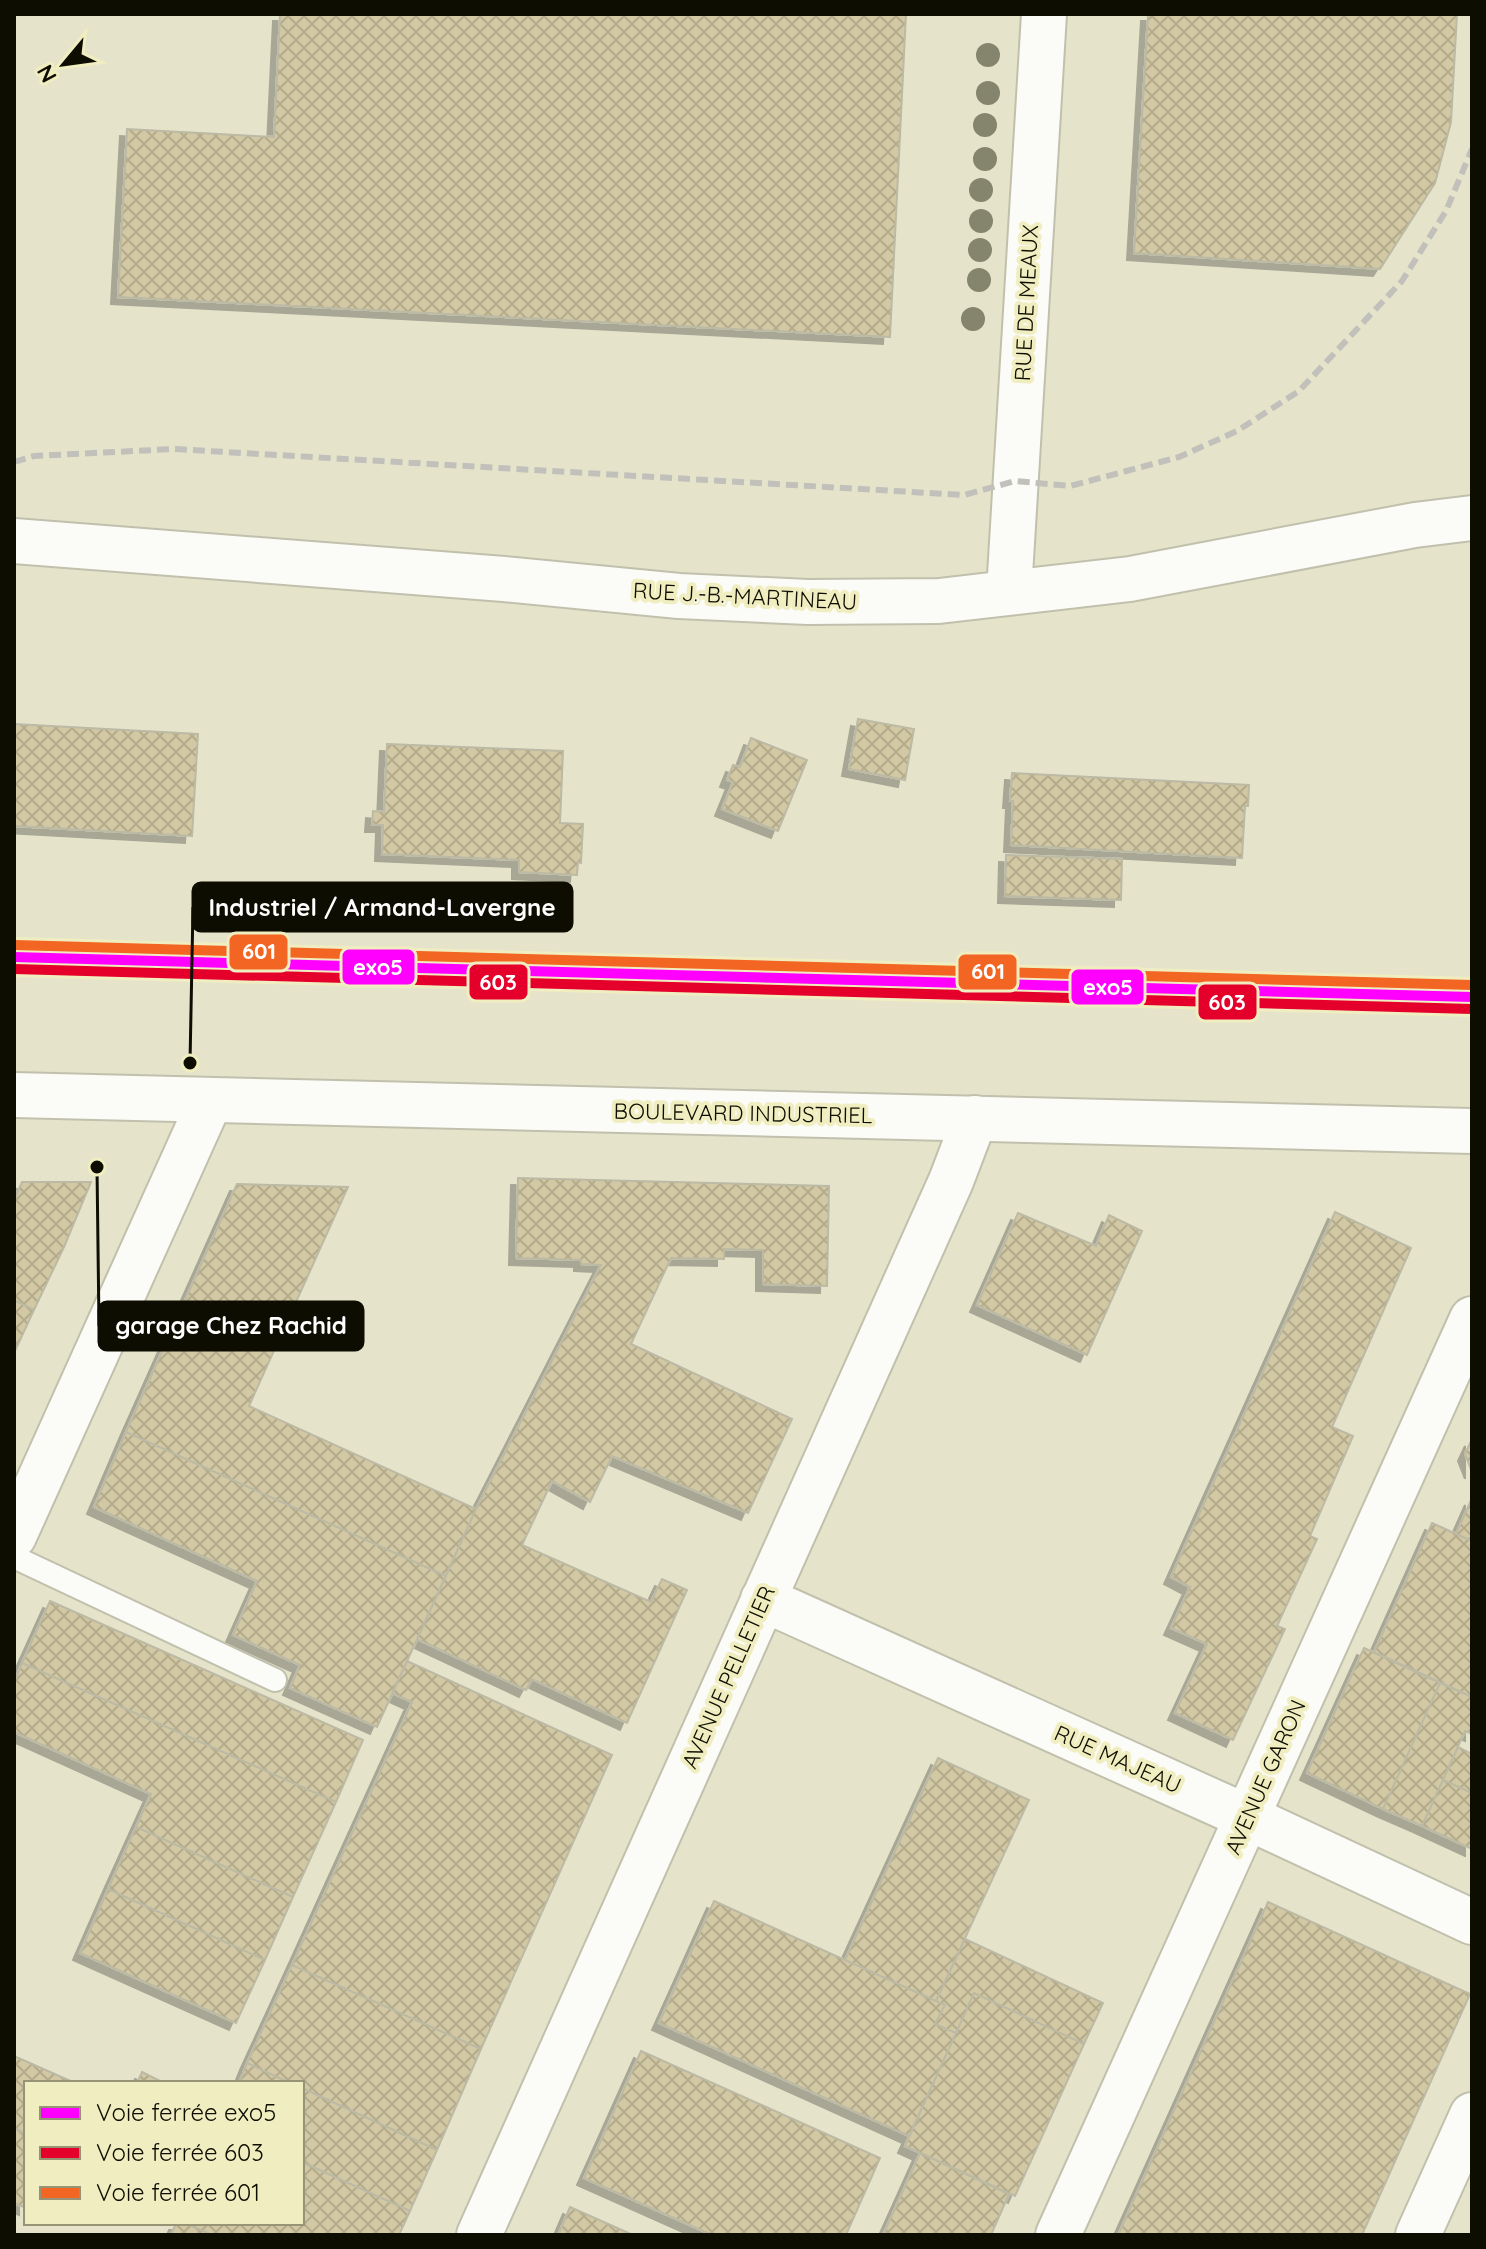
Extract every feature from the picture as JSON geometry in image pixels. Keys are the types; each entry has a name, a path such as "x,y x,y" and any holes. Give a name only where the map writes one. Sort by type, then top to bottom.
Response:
{"street":[{"name":"RUE DE MEAUX","path":"1009,592 1044,14"},
{"name":"RUE J.-B.-MARTINEAU","path":"14,541 694,597 808,602 939,601 1130,579 1415,525 1472,518"},
{"name":"BOULEVARD INDUSTRIEL","path":"14,1095 1472,1131"},
{"path":"14,1536 210,1101"},
{"name":"AVENUE PELLETIER","path":"479,2235 951,1181 975,1118"},
{"name":"AVENUE GARON","path":"1058,2235 1472,1319"},
{"name":"RUE MAJEAU","path":"763,1599 1472,1922"},
{"path":"1418,2235 1472,2115"}],"lane":[{"path":"14,1557 275,1680"}],"building":[{"path":"280,14 906,14 890,337 118,297 127,129 274,137"},
{"path":"1148,14 1457,14 1451,122 1435,183 1380,269 1134,253"},
{"path":"858,719 914,729 905,780 849,769"},
{"path":"14,724 198,734 192,836 14,826"},
{"path":"751,738 807,760 778,831 722,809 733,782 727,780 733,765 740,767"},
{"path":"387,744 563,751 560,823 583,824 581,863 578,862 577,875 519,872 519,860 382,854 383,825 372,825 373,811 384,812"},
{"path":"1012,773 1249,785 1242,858 1011,845"},
{"path":"1006,855 1122,859 1121,900 1005,896"},
{"path":"518,1178 829,1186 827,1286 763,1284 763,1250 724,1249 724,1259 671,1258 631,1344 792,1419 748,1513 612,1456 590,1502 552,1481 522,1545 651,1602 662,1579 687,1590 627,1723 532,1679 526,1690 417,1639 476,1509 601,1265 581,1264 581,1260 516,1258"},
{"path":"22,1182 91,1182 34,1310 14,1300 14,1200"},
{"path":"237,1184 348,1187 249,1406 476,1509 446,1576 126,1432"},
{"path":"1335,1212 1411,1248 1332,1427 1353,1436 1310,1536 1317,1539 1277,1626 1285,1629 1233,1740 1175,1713 1207,1644 1171,1628 1190,1587 1171,1577"},
{"path":"1018,1213 1096,1246 1109,1215 1142,1231 1087,1355 977,1305"},
{"path":"14,1300 34,1310 14,1353"},
{"path":"126,1432 446,1576 377,1727 290,1688 300,1665 233,1635 257,1581 94,1507"},
{"path":"1472,1439 1472,1472 1465,1454"},
{"path":"1472,1498 1472,1541 1456,1534"},
{"path":"1432,1523 1472,1541 1472,1697 1374,1652"},
{"path":"50,1601 363,1740 336,1802 22,1663"},
{"path":"1364,1648 1440,1683 1383,1809 1307,1773"},
{"path":"407,1661 612,1755 481,2049 292,1965 412,1702 392,1693"},
{"path":"22,1663 336,1802 293,1897 136,1827 151,1794 14,1732 14,1683"},
{"path":"1440,1683 1472,1697 1472,1734 1465,1731 1422,1826 1383,1809"},
{"path":"1458,1747 1472,1754 1472,1793 1443,1780"},
{"path":"938,1758 1029,1800 936,2001 845,1960"},
{"path":"1443,1780 1472,1793 1472,1849 1422,1826"},
{"path":"136,1827 293,1897 265,1960 108,1889"},
{"path":"108,1889 265,1960 236,2023 80,1953"},
{"path":"714,1901 945,2005 935,2024 956,2033 909,2136 659,2023"},
{"path":"1268,1902 1470,1994 1362,2235 1118,2235"},
{"path":"965,1939 1103,2003 1084,2044 974,1993 956,2033 935,2024 945,2005 936,2001"},
{"path":"292,1965 481,2049 437,2150 304,2089 304,2081 286,2081 247,2063"},
{"path":"974,1993 1084,2044 1015,2196 905,2146"},
{"path":"641,2051 880,2158 846,2235 712,2235 584,2178"},
{"path":"14,2056 70,2081 24,2081 24,2133 14,2128"},
{"path":"247,2063 286,2081 240,2081"},
{"path":"142,2072 160,2081 138,2081"},
{"path":"304,2089 437,2150 410,2211 304,2163"},
{"path":"14,2128 24,2133 24,2207 14,2203"},
{"path":"920,2153 1009,2194 991,2235 883,2235"},
{"path":"304,2163 410,2211 399,2235 212,2235 190,2225 304,2225"},
{"path":"570,2207 633,2235 558,2235"},
{"path":"175,2225 190,2225 212,2235 171,2235"}],"railway":[{"path":"14,462 34,456 174,449 964,495 1015,481 1070,486 1179,457 1237,431 1299,391 1402,281 1446,211 1472,149"}],"rail line":[{"name":"601","path":"14,945 1472,985"},
{"name":"exo5","path":"14,957 1472,997"},
{"name":"603","path":"14,969 1472,1009"}],"place":[{"name":"Industriel / Armand-Lavergne","path":"190,1063"},
{"name":"garage Chez Rachid","path":"97,1167"}]}
